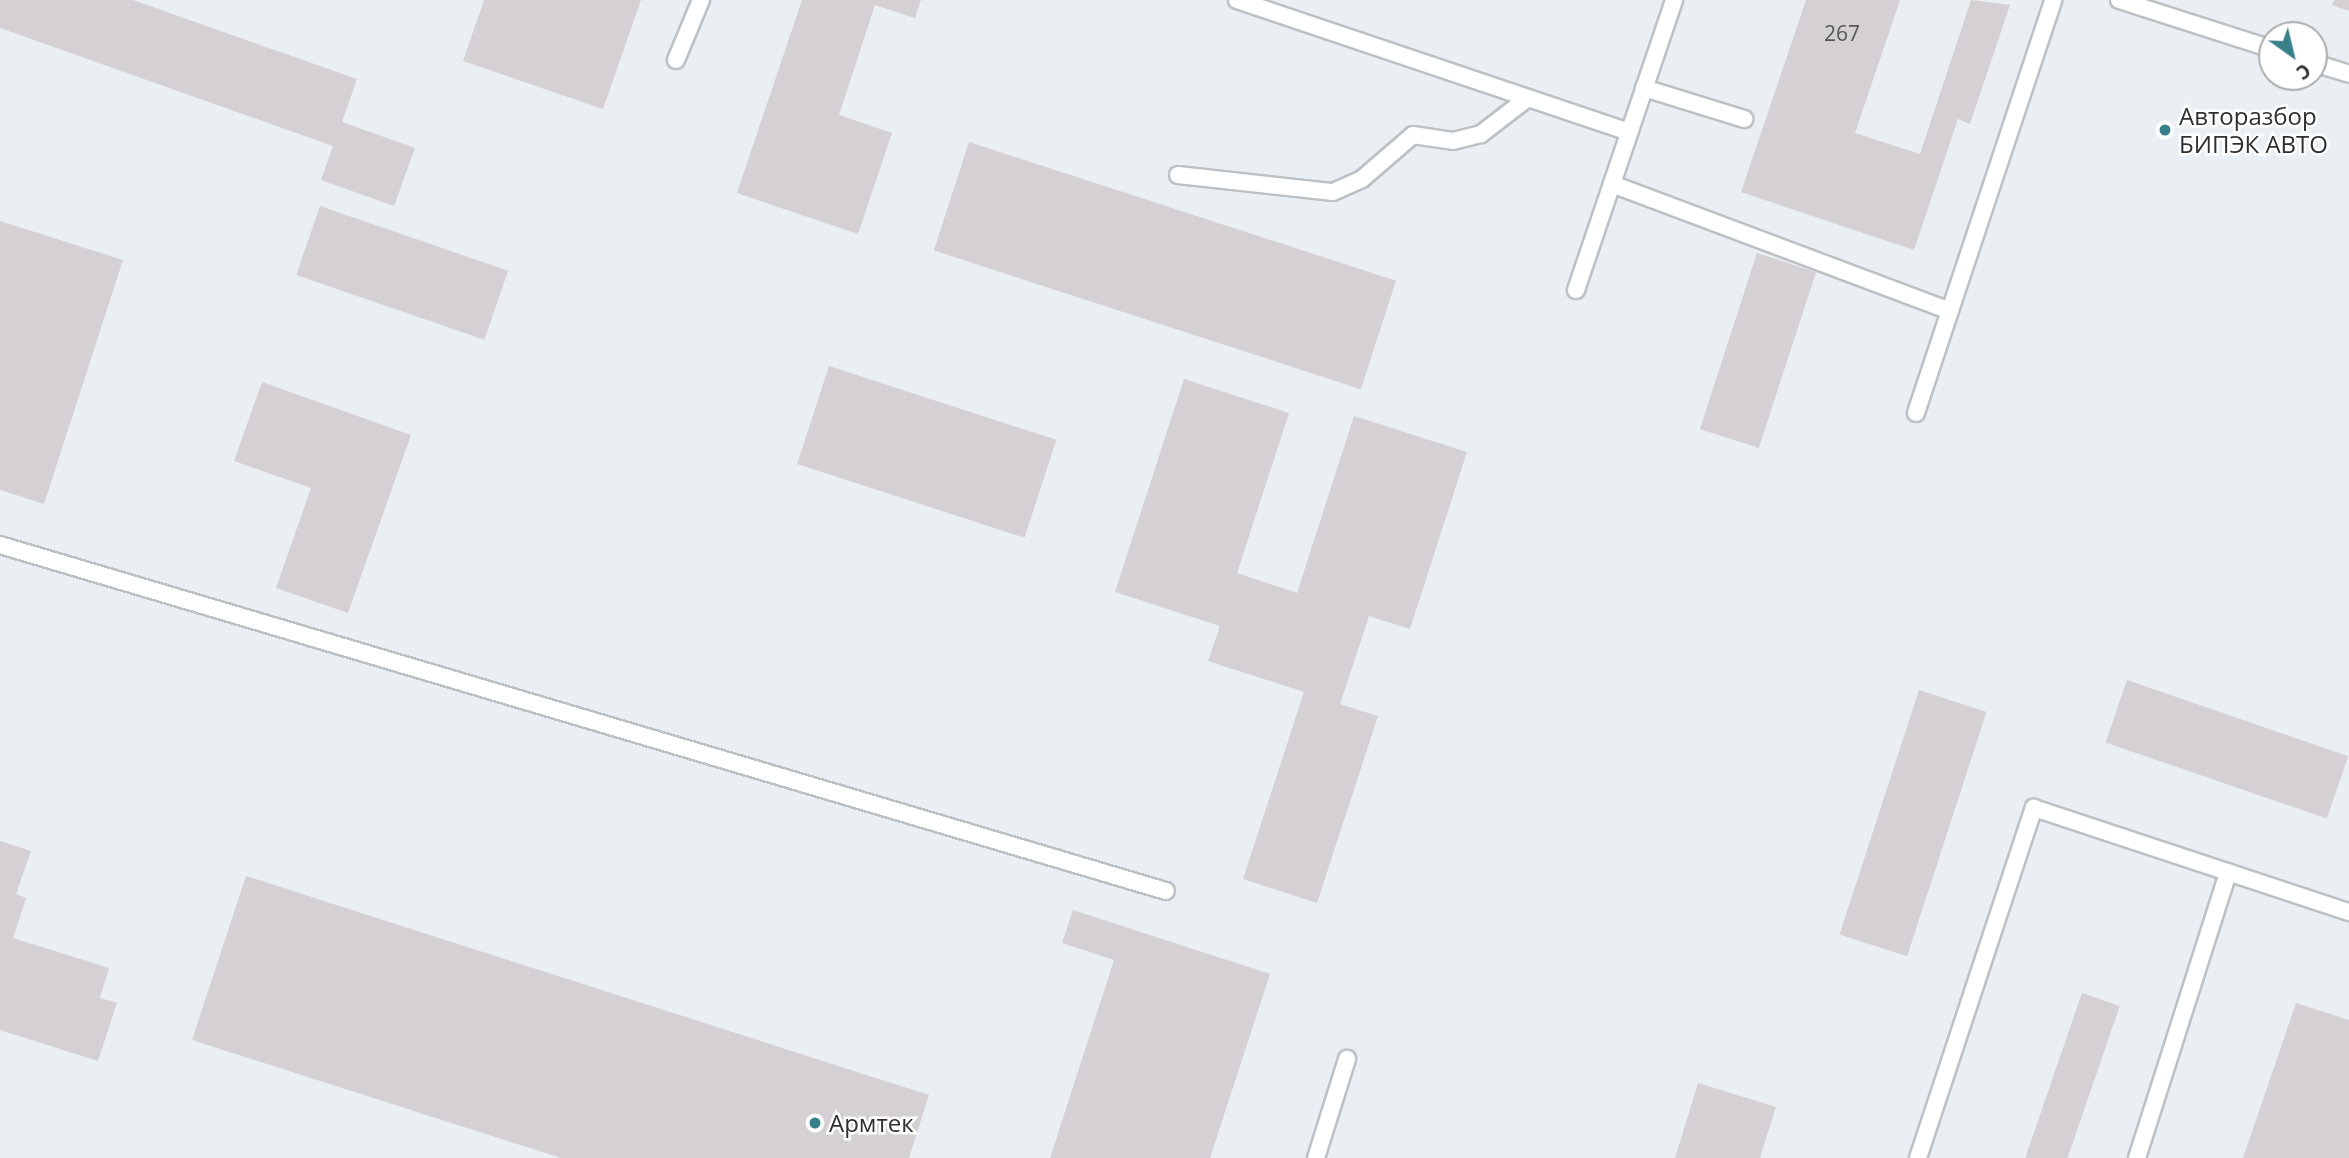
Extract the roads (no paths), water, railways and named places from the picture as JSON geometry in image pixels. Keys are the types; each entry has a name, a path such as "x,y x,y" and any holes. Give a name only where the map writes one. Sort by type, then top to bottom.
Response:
{"lane":[{"path":"676,60 701,0"},
{"path":"1237,0 1629,132"},
{"path":"1576,290 1674,0"},
{"path":"1916,413 2053,0"},
{"path":"2119,0 2258,45"},
{"path":"2328,67 2349,74"},
{"path":"1644,88 1744,119"},
{"path":"1178,175 1333,192 1362,179 1413,135 1453,141 1481,134 1528,98"},
{"path":"1612,184 1950,310"},
{"path":"0,545 1166,891"},
{"path":"1918,1158 2034,808 2349,912"},
{"path":"2137,1158 2228,872"},
{"path":"1316,1158 1347,1059"}],"place":[{"name":"Авторазбор БИПЭК АВТО","path":"2165,130"},
{"name":"Армтек","path":"815,1123"}]}
